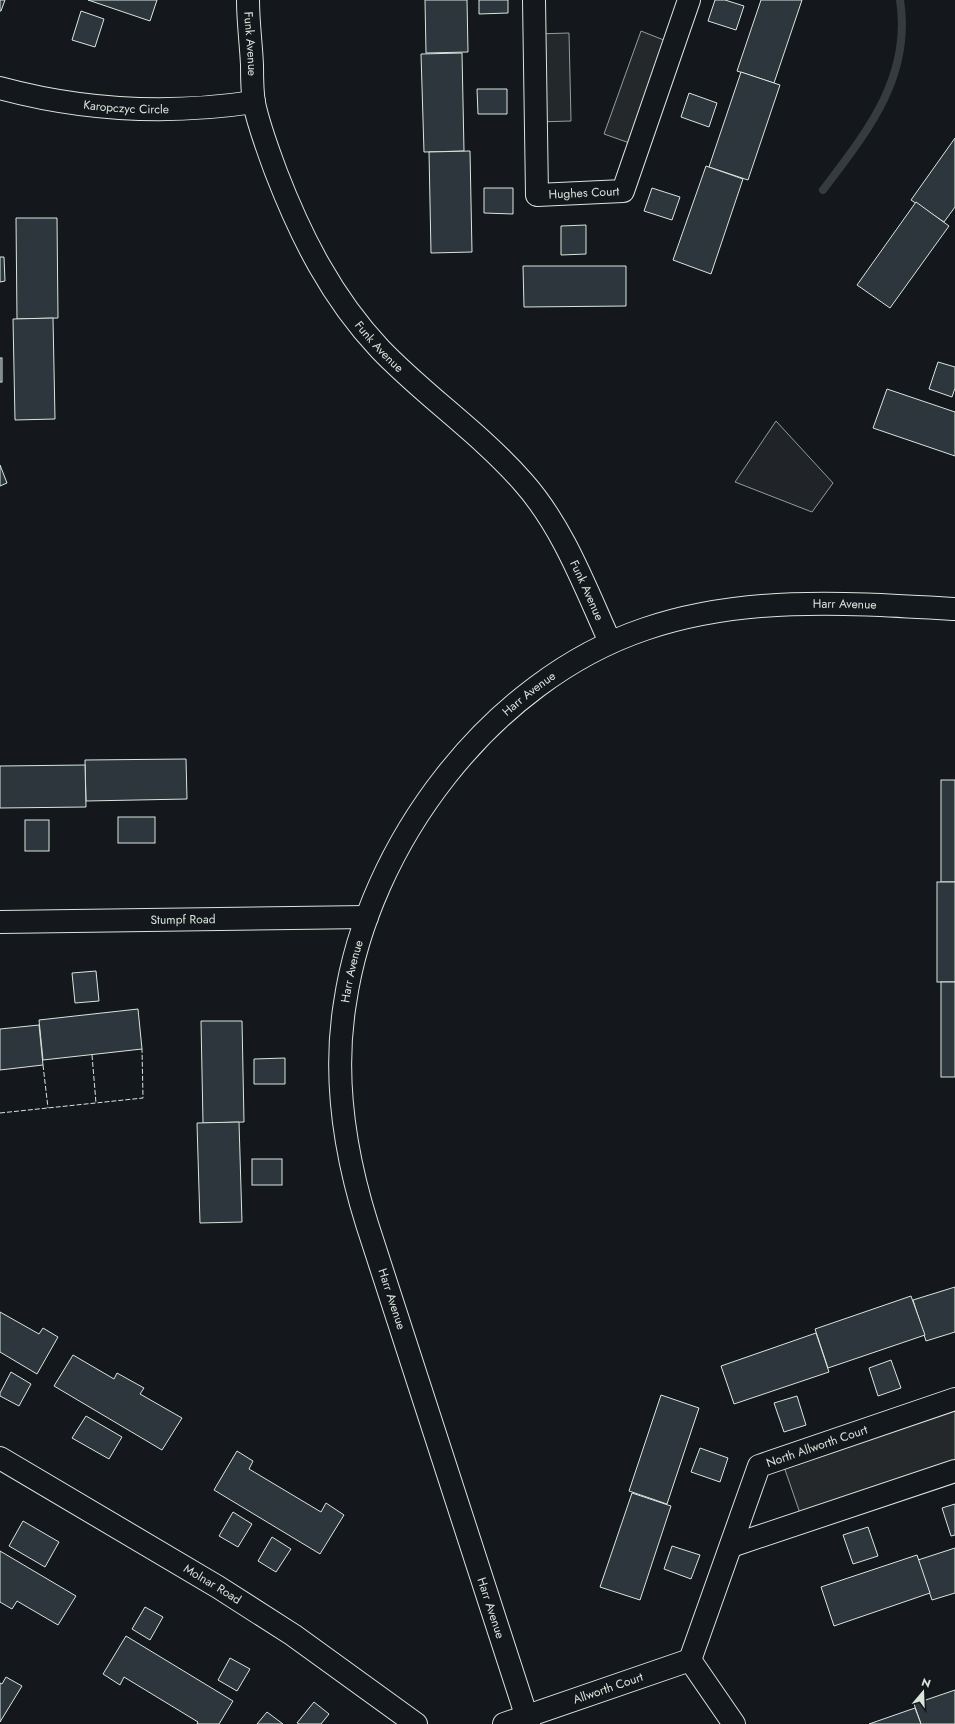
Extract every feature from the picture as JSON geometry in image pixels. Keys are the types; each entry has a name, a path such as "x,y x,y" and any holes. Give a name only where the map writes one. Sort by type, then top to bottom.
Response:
{"street":[{"name":"Funk Avenue","path":"248,0 254,102 266,146 283,191 304,238 321,270 340,299 380,349 464,424 524,483 556,528 610,642"},
{"name":"Hughes Court","path":"534,0 537,195 622,191 689,0"},
{"name":"Karopczyc Circle","path":"0,88 48,100 123,109 195,109 254,102"},
{"name":"Harr Avenue","path":"527,1720 365,1217 350,1159 344,1112 341,1070 344,1004 352,963 367,917 395,855 423,806 470,749 509,709 537,687 584,655 610,642 646,628 721,610 760,605 850,603 955,609"},
{"name":"Stumpf Road","path":"0,922 367,917"},
{"name":"North Allworth Court","path":"690,1660 759,1466 955,1399"},
{"name":"Molnar Road","path":"0,1458 211,1583 293,1635 416,1724"},
{"path":"731,1546 955,1471"},
{"name":"Allworth Court","path":"527,1720 690,1660"},
{"path":"690,1660 734,1724"},
{"path":"504,1724 527,1720"}],"shaded area":[{"path":"641,31 674,44 638,146 604,134"},
{"path":"569,33 571,121 536,122 534,34"},
{"path":"776,421 833,483 812,512 735,482"},
{"path":"955,1399 955,1471 803,1522 781,1458"}],"building":[{"path":"0,0 5,0 1,11 0,11"},
{"path":"88,0 157,0 150,21"},
{"path":"425,0 467,0 468,52 426,53"},
{"path":"479,0 508,0 508,13 479,14"},
{"path":"715,0 725,0 744,6 736,30 708,21"},
{"path":"761,0 802,0 774,83 737,71"},
{"path":"81,11 104,19 95,47 72,40"},
{"path":"462,53 464,151 424,152 421,54"},
{"path":"741,72 780,85 748,180 709,167"},
{"path":"477,89 507,89 507,114 478,114"},
{"path":"689,93 717,103 709,127 681,117"},
{"path":"955,138 955,207 944,222 911,200"},
{"path":"470,151 472,252 431,253 429,152"},
{"path":"706,166 743,179 711,274 673,260"},
{"path":"484,188 513,188 513,214 484,213"},
{"path":"652,188 680,197 672,220 644,211"},
{"path":"916,202 949,226 890,308 857,285"},
{"path":"16,218 57,218 58,318 17,319"},
{"path":"586,225 586,254 561,255 561,226"},
{"path":"0,257 4,257 5,281 0,282"},
{"path":"523,266 626,266 626,306 524,307"},
{"path":"53,318 55,419 15,420 13,319"},
{"path":"0,358 2,358 2,382 0,382"},
{"path":"938,362 955,367 955,388 952,397 929,389"},
{"path":"887,389 955,412 955,456 873,428"},
{"path":"0,465 7,483 0,486"},
{"path":"186,759 187,799 86,801 85,760"},
{"path":"85,765 86,807 0,808 0,766"},
{"path":"941,780 955,780 955,882 941,882"},
{"path":"118,817 155,817 155,843 118,843"},
{"path":"25,820 49,820 49,851 25,851"},
{"path":"937,882 955,882 955,982 937,982"},
{"path":"96,971 99,1001 75,1003 72,973"},
{"path":"941,982 955,982 955,1077 941,1077"},
{"path":"138,1009 142,1049 43,1060 39,1020"},
{"path":"201,1021 242,1021 244,1122 203,1123"},
{"path":"39,1025 43,1065 0,1070 0,1029"},
{"path":"285,1058 285,1084 254,1084 254,1059"},
{"path":"239,1122 242,1222 200,1223 197,1123"},
{"path":"252,1159 282,1159 282,1185 252,1185"},
{"path":"955,1287 955,1332 926,1341 913,1300"},
{"path":"911,1296 925,1335 828,1368 815,1329"},
{"path":"0,1312 39,1334 43,1328 58,1337 37,1374 0,1352"},
{"path":"816,1333 829,1372 734,1404 721,1366"},
{"path":"73,1355 114,1379 117,1373 144,1388 140,1394 182,1418 162,1450 54,1386"},
{"path":"891,1360 901,1388 878,1396 869,1368"},
{"path":"11,1372 31,1384 19,1406 0,1396 0,1393"},
{"path":"661,1395 699,1408 667,1504 629,1491"},
{"path":"797,1396 806,1425 784,1432 774,1403"},
{"path":"86,1416 122,1437 109,1459 72,1438"},
{"path":"700,1448 728,1458 720,1482 691,1472"},
{"path":"237,1451 253,1461 249,1469 321,1512 326,1503 344,1515 320,1554 214,1490"},
{"path":"632,1493 671,1506 640,1600 600,1587"},
{"path":"955,1504 955,1535 951,1536 942,1508"},
{"path":"233,1512 252,1524 238,1547 219,1536"},
{"path":"23,1521 59,1542 45,1567 9,1546"},
{"path":"868,1527 878,1556 853,1564 843,1535"},
{"path":"272,1537 291,1549 276,1572 258,1561"},
{"path":"672,1546 700,1555 691,1579 664,1569"},
{"path":"955,1548 955,1593 932,1600 918,1560"},
{"path":"0,1551 76,1596 58,1625 17,1601 12,1609 0,1602"},
{"path":"917,1555 930,1593 834,1626 821,1587"},
{"path":"145,1607 163,1617 150,1640 132,1629"},
{"path":"126,1636 233,1701 219,1724 197,1724 198,1722 124,1677 120,1685 103,1674"},
{"path":"230,1658 250,1669 237,1691 218,1680"},
{"path":"6,1677 22,1686 0,1722 0,1683 2,1684"},
{"path":"955,1690 955,1724 921,1724 914,1704"},
{"path":"314,1702 329,1714 321,1724 297,1723"},
{"path":"915,1708 921,1724 869,1724"},
{"path":"267,1712 283,1724 257,1724"}],"waterway":[{"path":"823,190 870,125 893,79 899,54 902,28 900,0"}],"fence":[{"path":"0,1113 143,1098 142,1049"},
{"path":"92,1055 96,1103"},
{"path":"43,1065 48,1108"}]}
